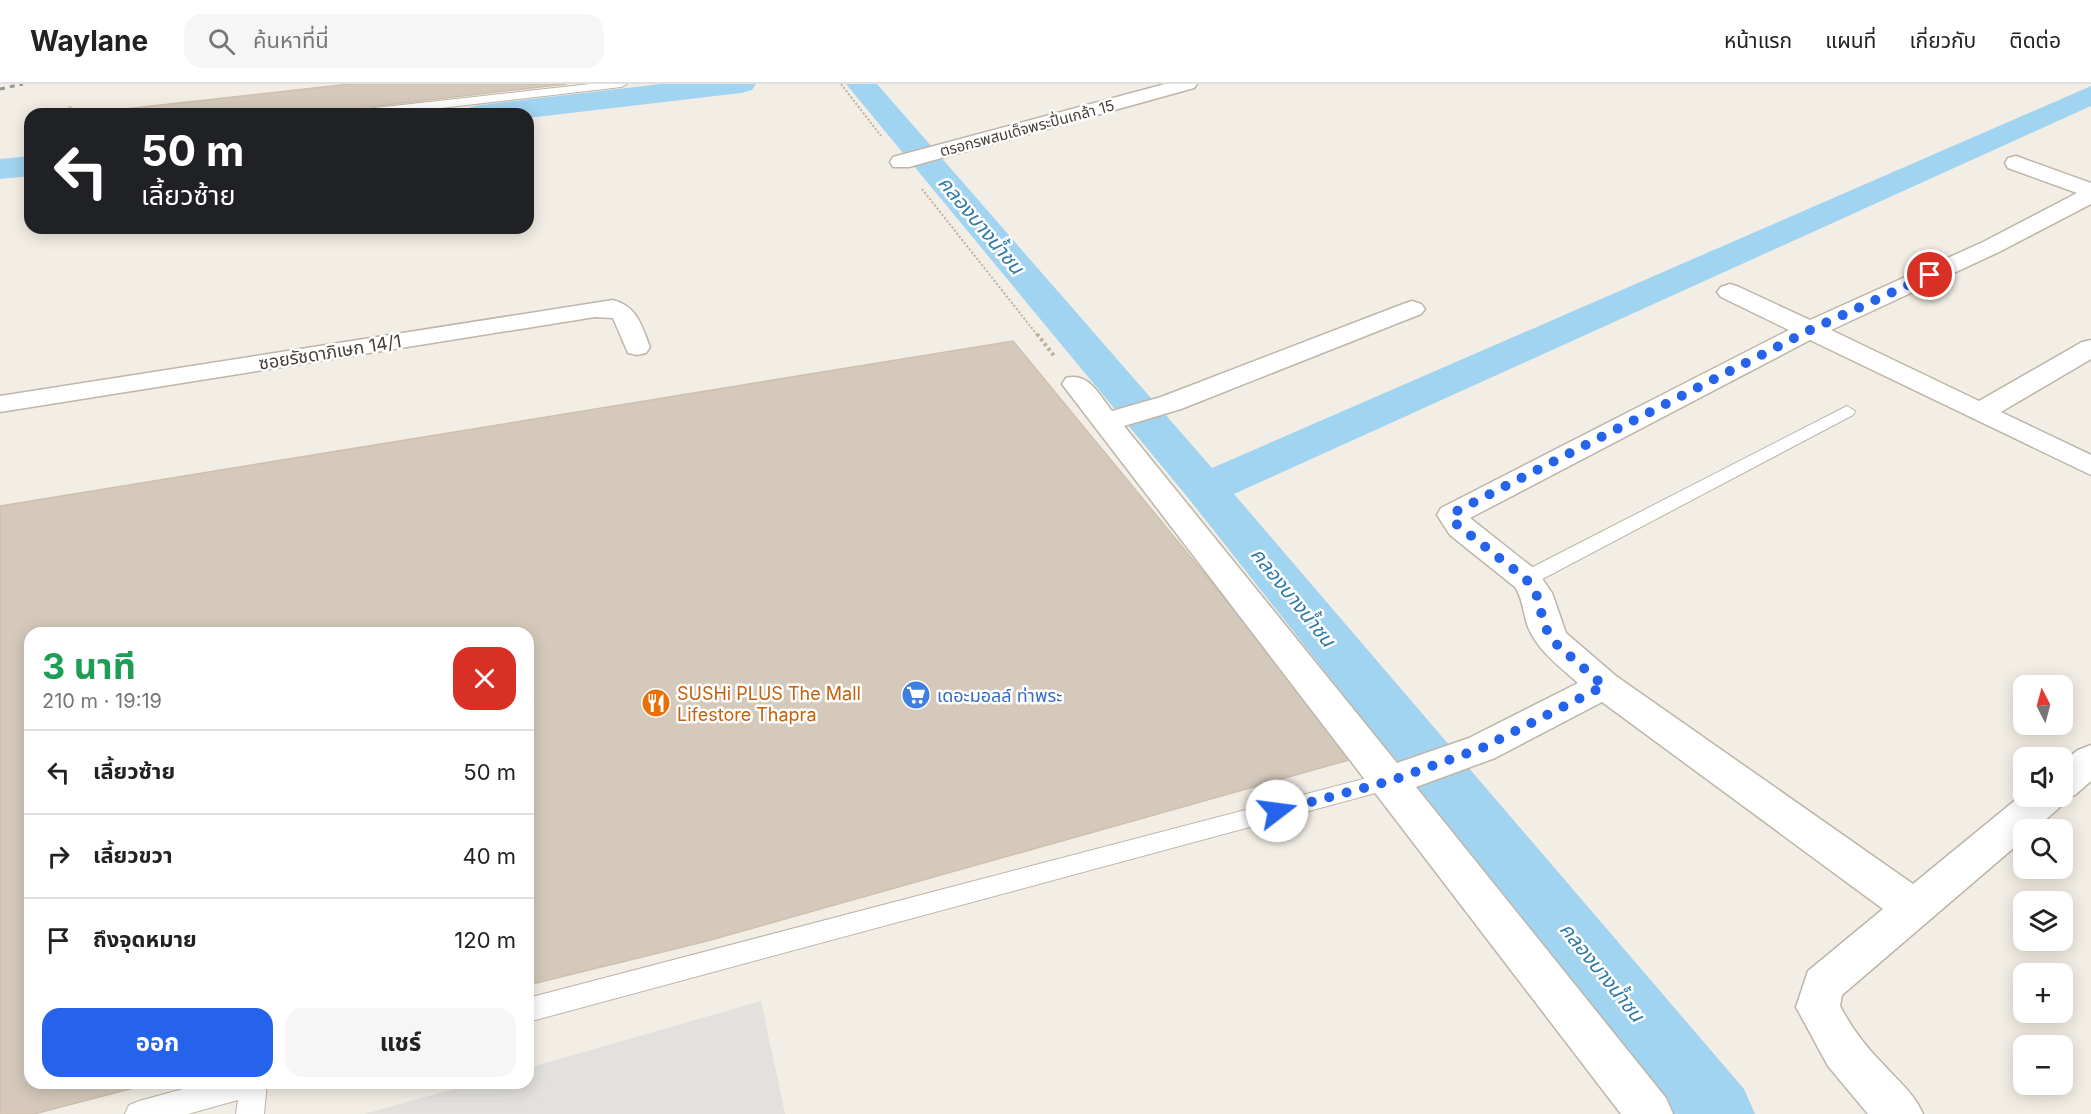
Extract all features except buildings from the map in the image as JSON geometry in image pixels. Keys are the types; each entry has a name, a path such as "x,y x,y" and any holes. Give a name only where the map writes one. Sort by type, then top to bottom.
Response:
{"street":[{"name":"ตรอกรพสมเด็จพระปื่นเกล้า 15","path":"902,162 1187,84"},
{"path":"2016,163 2091,193"},
{"path":"1914,909 1604,686 1554,642 1545,627 1536,593 1526,579 1455,523 1452,515 1808,331 1991,247 2091,193"},
{"path":"1730,292 2091,466"},
{"name":"ซอยรัชดาภิเษก 14/1","path":"0,404 595,309 613,309 624,314 638,347"},
{"path":"1109,421 1146,411 1412,309"},
{"path":"1981,412 2091,348"},
{"path":"1076,384 1109,421 1401,777 1650,1114"},
{"path":"1401,777 1482,748 1604,686"},
{"path":"2073,775 2091,760"},
{"path":"1900,1114 1866,1082 1840,1052 1818,1007 1823,984 2034,807"}],"lane":[{"path":"408,108 621,84"},
{"path":"1526,579 1847,411"},
{"path":"534,1008 1401,777"},
{"path":"139,1114 232,1089"},
{"path":"250,1114 253,1089"}],"path":[{"path":"841,84 1076,384"}],"shaded area":[{"path":"761,1001 785,1114 364,1114 454,1089 534,1089 534,1066"}],"waterway":[{"path":"533,108 741,84"},
{"name":"คลองบางน้ำชน","path":"861,84 1205,489"},
{"path":"1205,489 2091,95"},
{"path":"0,169 24,167"},
{"name":"คลองบางน้ำชน","path":"1205,489 1719,1114"}],"railway":[{"path":"0,89 23,84"}],"place":[{"name":"เดอะมอลล์ ท่าพระ","path":"916,695"},
{"name":"SUSHi PLUS The Mall Lifestore Thapra","path":"656,703"}],"route":[{"path":"1277,811 1390,781 1482,748 1604,686 1554,642 1545,627 1536,593 1526,579 1455,523 1452,515 1455,512 1808,331 1930,275"}]}
